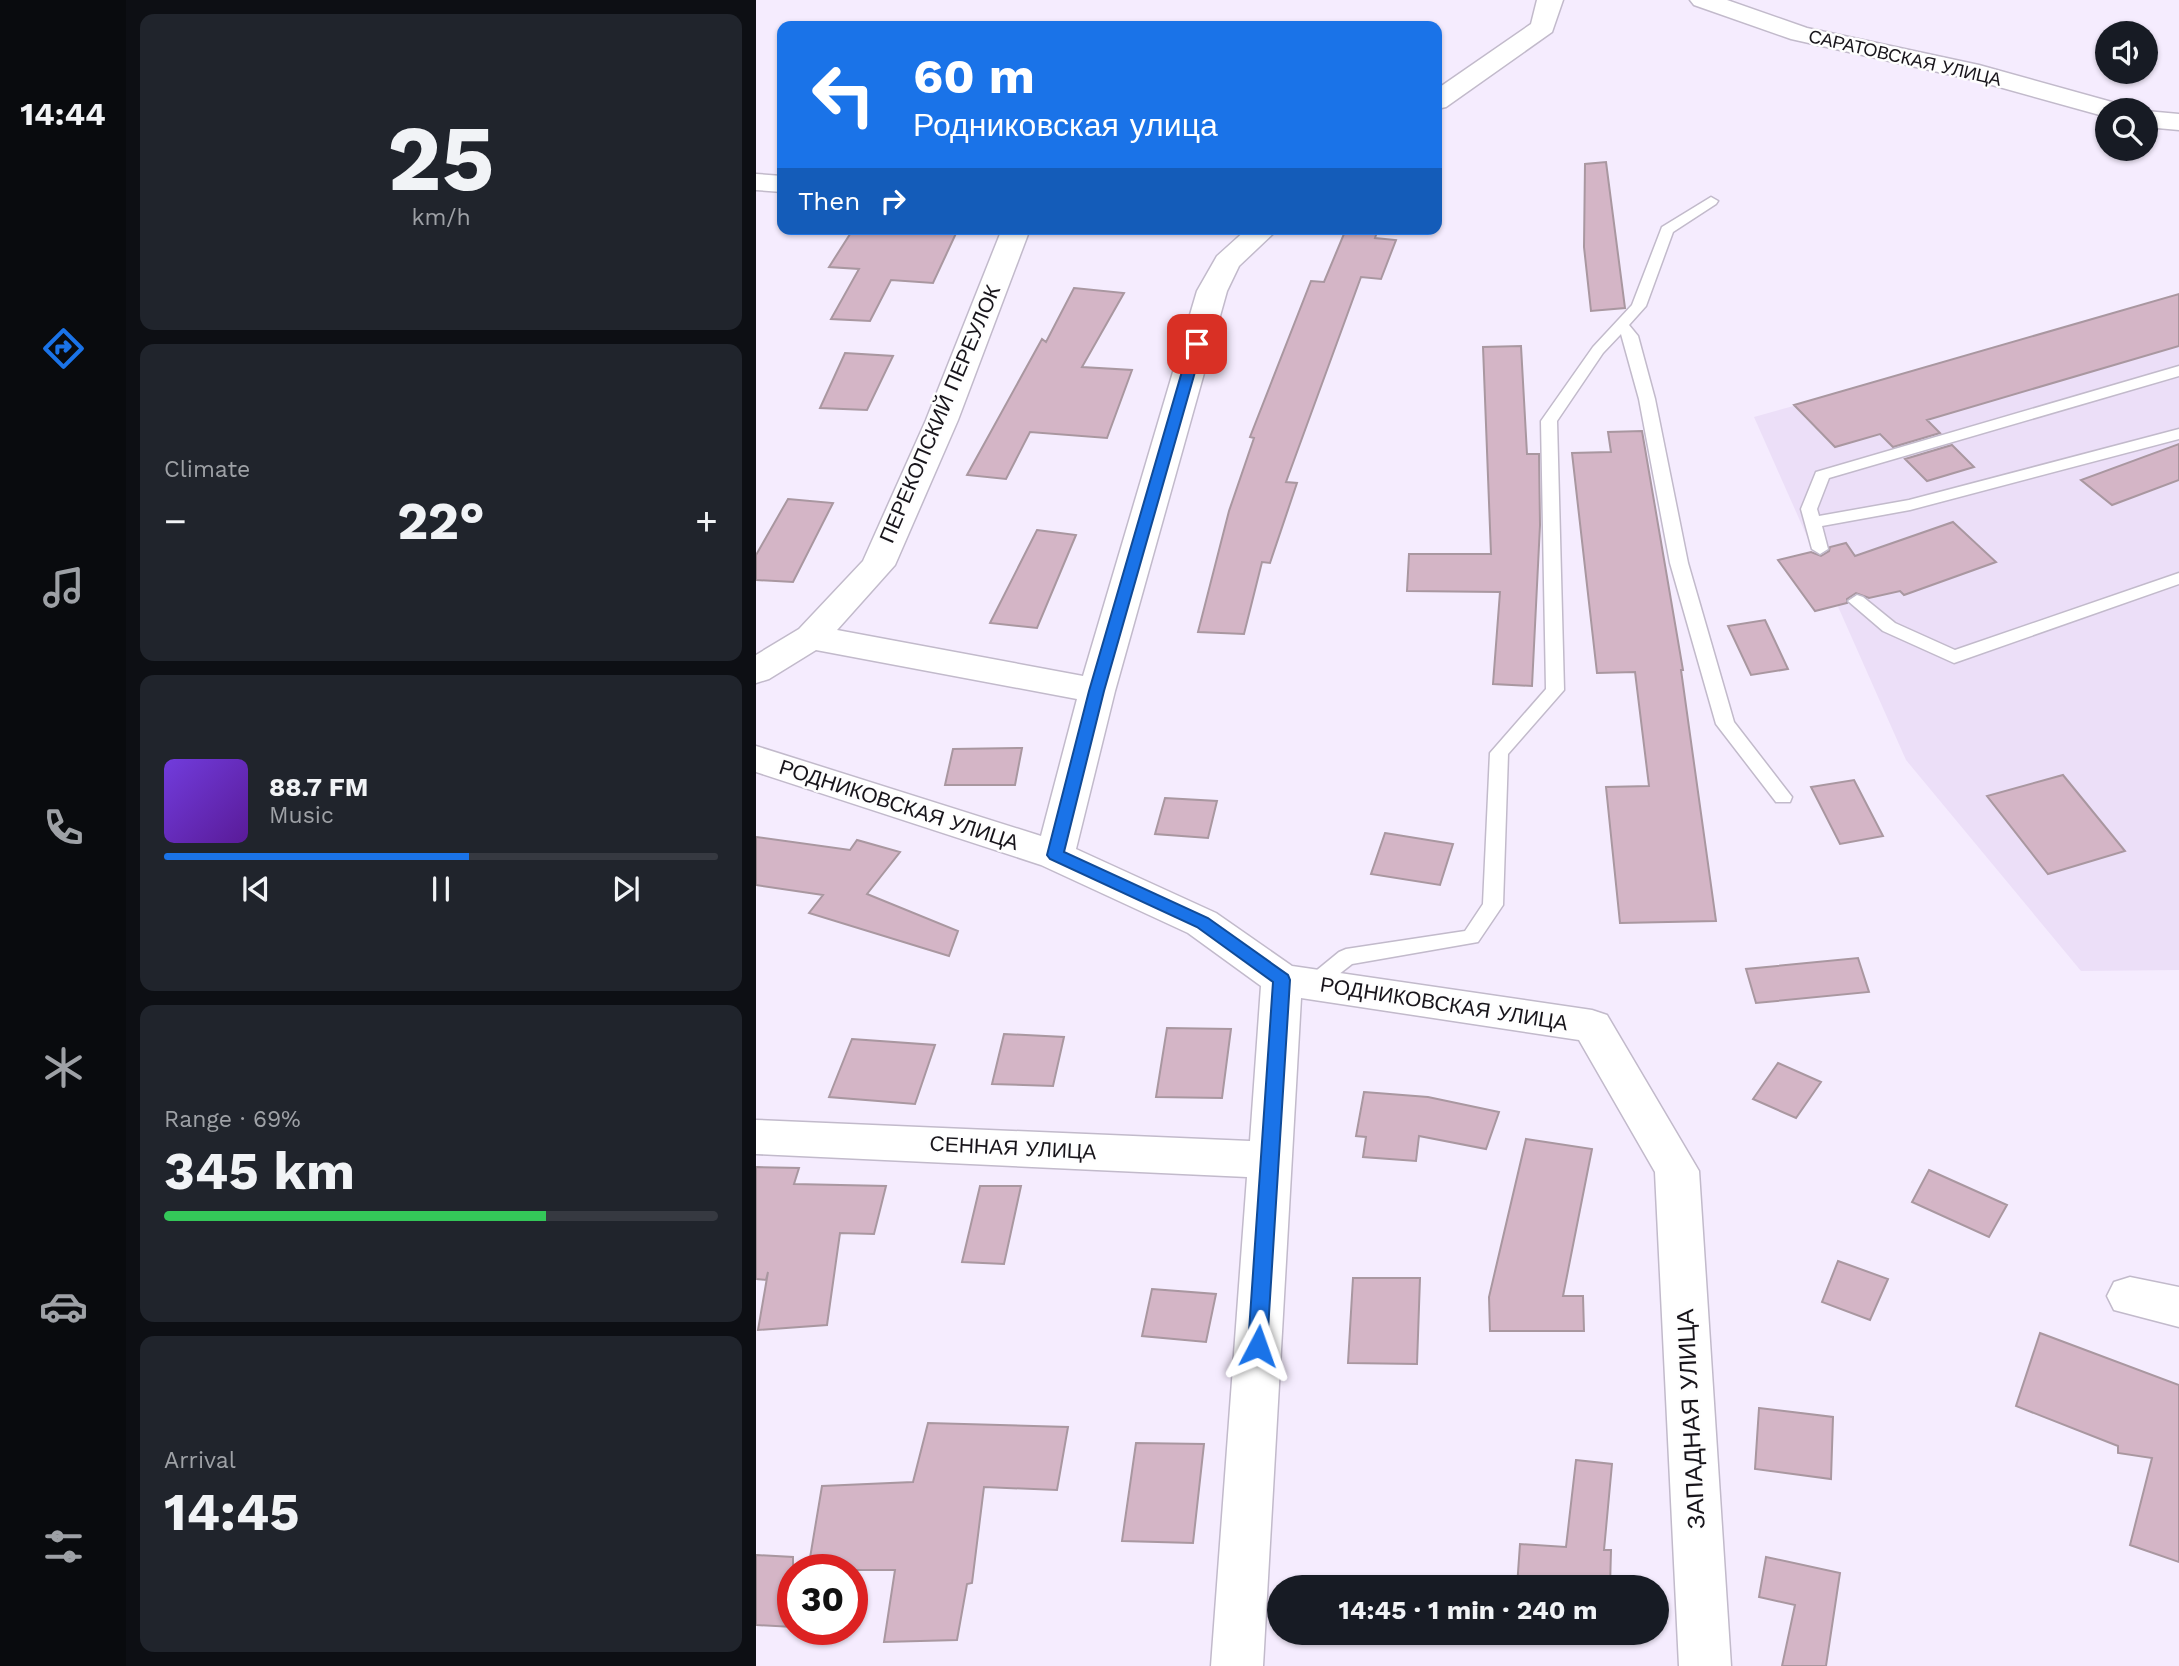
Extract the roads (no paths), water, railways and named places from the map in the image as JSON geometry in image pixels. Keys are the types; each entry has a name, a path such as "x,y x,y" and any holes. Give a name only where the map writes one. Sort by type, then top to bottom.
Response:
{"street":[{"path":"1442,98 1543,27 1550,0"},
{"name":"САРАТОВСКАЯ УЛИЦА","path":"1703,0 1800,34 1979,73 2095,106"},
{"path":"2158,120 2179,122"},
{"path":"756,182 777,184"},
{"name":"ПЕРЕКОПСКИЙ ПЕРЕУЛОК","path":"756,671 811,637 878,565 942,420 1014,235"},
{"path":"1055,855 1097,691 1212,291 1227,262 1257,235"},
{"path":"811,637 1097,691"},
{"name":"РОДНИКОВСКАЯ УЛИЦА","path":"756,759 1055,855 1202,923 1298,982 1592,1026 1677,1171"},
{"path":"1237,1666 1270,1160 1298,982"},
{"name":"СЕННАЯ УЛИЦА","path":"756,1137 1270,1160"},
{"name":"ЗАПАДНАЯ УЛИЦА","path":"1677,1171 1705,1666"},
{"path":"2130,1296 2179,1307"}],"lane":[{"path":"1298,982 1346,957 1471,937 1493,905 1499,753 1555,690 1549,421 1598,350 1639,306 1667,230 1711,201"},
{"path":"1622,326 1630,336 1647,399 1679,562 1725,724 1783,797"},
{"path":"1820,550 1809,509 1822,475 2179,371"},
{"path":"1812,522 1910,505 2179,434"},
{"path":"1857,601 1889,627 1954,657 2179,578"}]}
